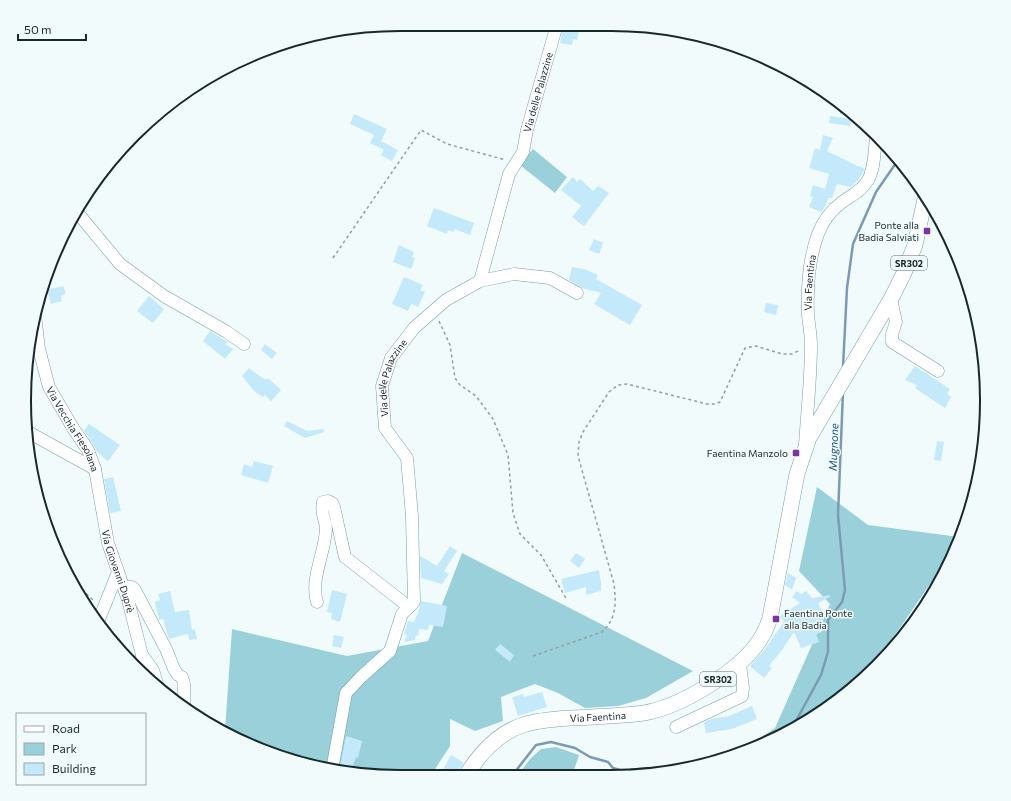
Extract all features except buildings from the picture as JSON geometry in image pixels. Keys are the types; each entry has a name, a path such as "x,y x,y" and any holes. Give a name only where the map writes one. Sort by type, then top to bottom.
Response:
{"main road":[{"name":"SR302","path":"891,299 904,273 915,245 924,206"},
{"name":"Via Faentina","path":"469,770 495,741 522,725 540,721 645,712 664,708 683,700 708,686 740,664 751,654 762,639 768,625 804,450 809,438 891,299"}],"street":[{"name":"Via delle Palazzine","path":"333,764 346,693 361,677 390,651 402,614 414,602 415,584 412,516 407,458 385,428 382,386 391,358 414,328 446,300 480,281 509,174 523,152 527,130 555,31"},
{"name":"Via Faentina","path":"804,450 811,344 808,296 809,276 817,235 824,219 842,202 855,194 868,181 872,170 875,143"},
{"path":"81,217 120,264 164,296 244,344"},
{"path":"480,281 514,274 550,278 578,292"},
{"path":"891,299 896,322 892,334 892,342 938,371"},
{"name":"Via Vecchia Fiesolana","path":"37,333 39,349 49,387 88,450 95,469"},
{"name":"Via Vecchia Fiesolana","path":"33,435 95,469"},
{"name":"Via Giovanni Duprè","path":"95,469 108,543 128,600 142,655 142,665"},
{"path":"317,602 314,592 323,551 326,528 322,507 323,502 328,501 332,503 334,507 345,557 409,608"},
{"path":"100,616 118,572"},
{"path":"124,587 132,587 135,590 166,649 174,669 178,675 182,677 184,684 184,700"},
{"path":"142,655 153,670 155,676"},
{"path":"676,727 742,696 743,688 740,664"}],"path":[{"path":"333,258 421,130 447,144 516,163"},
{"path":"435,310 450,344 455,378 460,385 476,396 489,414 508,455 513,513 520,534 541,555 567,600"},
{"path":"533,656 602,632 610,624 614,611 616,597 614,584 578,456 579,442 582,432 609,392 618,385 627,384 707,404 714,404 720,402 746,348 756,346 782,354 792,354 811,344"},
{"path":"85,592 103,610"}],"green space":[{"path":"533,149 567,177 555,193 520,165"},
{"path":"817,487 868,525 954,536 942,564 933,579 889,643 872,662 835,694 816,708 761,738 775,728 830,604 799,571"},
{"path":"462,553 693,671 646,698 618,706 585,708 558,693 535,684 501,697 503,721 475,731 450,719 450,746 435,770 376,769 328,763 259,742 225,725 232,629 347,656 428,641"},
{"path":"556,747 579,755 574,770 522,770 530,759 541,749"}],"waterway":[{"name":"Mugnone","path":"843,367 847,288 853,244 876,192 895,165"},
{"name":"Mugnone","path":"797,719 821,675 828,652 828,620 842,602 845,590 838,515 843,392"},
{"name":"Mugnone","path":"516,770 536,745 551,742 575,748 590,757 608,762 613,768 619,770"}],"place":[{"name":"Ponte alla Badia Salviati","path":"927,231"},
{"name":"Faentina Manzolo","path":"796,453"},
{"name":"Faentina Ponte alla Badia","path":"776,619"}]}
